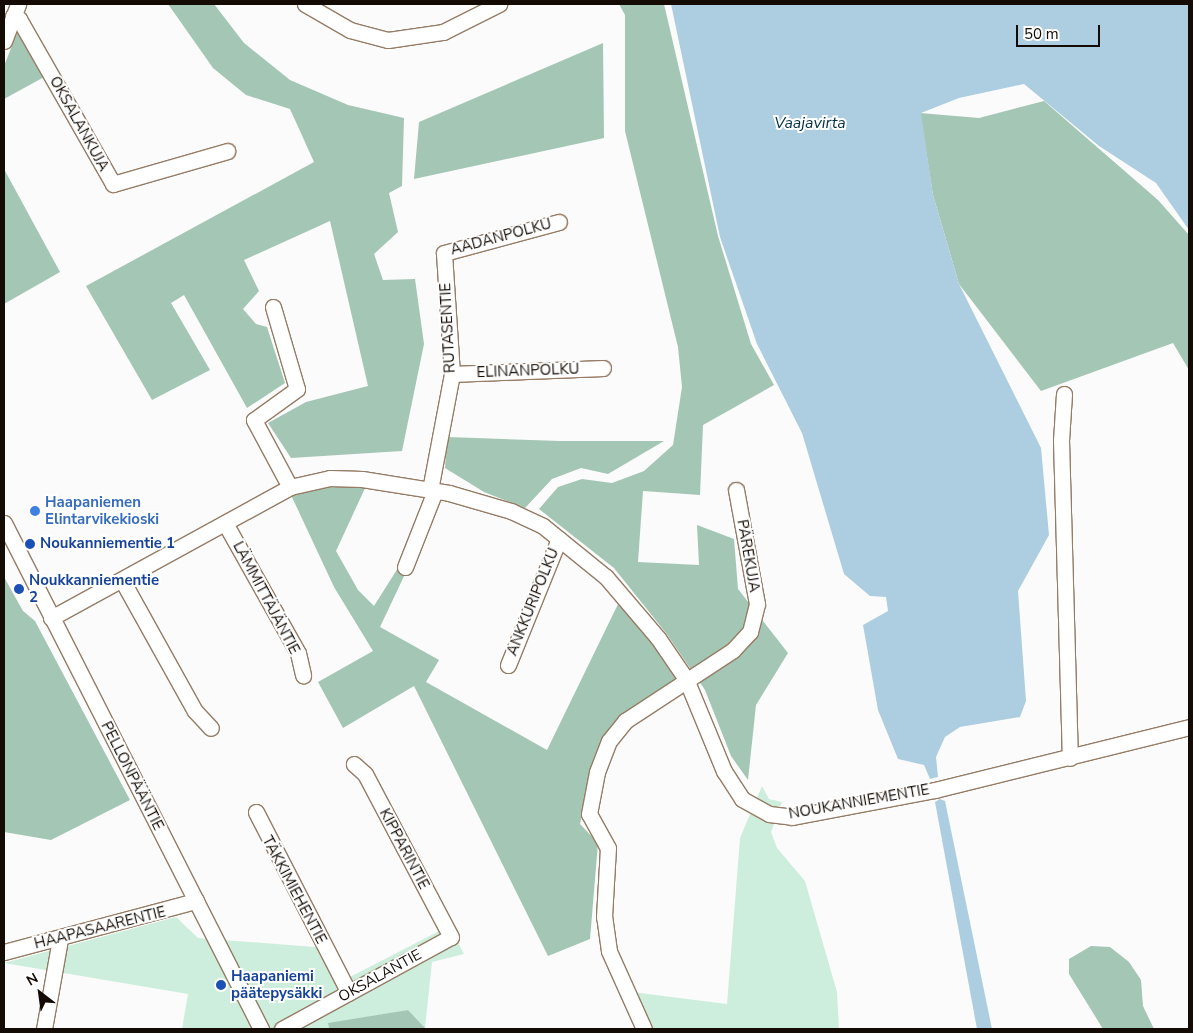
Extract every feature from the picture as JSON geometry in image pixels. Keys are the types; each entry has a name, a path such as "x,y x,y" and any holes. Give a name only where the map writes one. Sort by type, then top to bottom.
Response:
{"street":[{"path":"305,4 350,30 388,40 443,32 499,4"},
{"path":"4,41 15,10"},
{"name":"OKSALANKUJA","path":"15,10 113,184 227,150"},
{"name":"AADANPOLKU","path":"444,253 559,222"},
{"name":"RUTASENTIE","path":"405,567 433,490 452,374 444,253"},
{"path":"273,307 297,389 254,420 290,487"},
{"name":"ELINANPOLKU","path":"452,374 603,368"},
{"path":"1064,394 1061,440 1070,758"},
{"name":"NOUKANNIEMENTIE","path":"51,618 226,524 290,487 330,478 433,490 503,508 543,526 606,577 658,638 686,679 724,771 742,799 769,814 792,816 830,809 1070,758 1189,727"},
{"name":"PÄREKUJA","path":"644,1029 609,951 604,918 608,848 589,814 597,772 609,740 625,721 686,679 733,650 750,632 757,604 736,490"},
{"name":"PELLONPÄÄNTIE","path":"4,523 261,1029"},
{"name":"LÄMMITTÄJÄNTIE","path":"226,524 298,653 303,675"},
{"name":"ANKKURIPOLKU","path":"508,664 559,539"},
{"path":"122,580 195,711 211,728"},
{"name":"KIPPARINTIE","path":"354,764 365,774 451,937"},
{"name":"TÄKKIMIEHENTIE","path":"256,812 349,993"},
{"name":"HAAPASAARENTIE","path":"4,952 60,939 196,901"},
{"name":"OKSALANTIE","path":"282,1029 451,937"},
{"path":"44,1029 60,939"}],"green space":[{"path":"168,4 214,4 244,43 290,80 348,105 404,118 402,186 389,193 398,232 374,254 383,280 415,279 424,344 402,451 291,458 268,423 306,402 368,386 330,221 244,260 259,291 243,309 256,324 267,327 285,383 247,408 184,295 171,303 210,370 152,400 86,286 314,162 290,109 246,95 213,68"},
{"path":"619,4 664,4 718,236 751,344 774,385 703,425 700,495 643,491 638,562 699,565 697,525 734,539 738,589 788,653 756,705 748,780 731,756 705,690 666,633 614,568 539,509 558,487 582,479 612,483 644,471 673,445 682,387 678,347 625,131 625,15"},
{"path":"19,28 46,76 4,99 4,66"},
{"path":"603,43 604,138 414,179 419,122"},
{"path":"1044,101 1158,200 1189,235 1189,370 1173,343 1041,391 959,284 933,195 920,113 979,118"},
{"path":"4,169 60,272 4,304"},
{"path":"447,437 560,441 664,441 608,474 581,468 552,479 525,508 484,492 445,468"},
{"path":"331,482 366,486 336,551 358,590 374,606 398,568 406,572 380,627 439,660 426,682 547,750 620,600 679,677 622,718 592,771 580,824 598,843 590,939 548,956 414,686 343,728 318,682 373,651 334,587 291,495"},
{"path":"4,577 23,611 35,621 130,800 51,840 4,832"},
{"path":"762,786 769,799 782,802 771,832 777,848 805,881 837,992 839,1029 642,1029 632,992 727,1004 740,838"},
{"path":"176,917 198,938 328,948 346,979 449,926 464,954 432,962 425,1028 408,1010 328,1024 329,1029 182,1029 188,994 4,963"},
{"path":"1091,946 1110,947 1129,962 1141,980 1143,1006 1154,1029 1103,1029 1069,974 1069,959"},
{"path":"408,1010 426,1029 329,1029 328,1023"}],"water":[{"name":"Vaajavirta","path":"671,4 1189,4 1189,230 1156,183 1099,146 1024,84 959,98 921,113 933,195 959,284 1041,448 1049,535 1018,591 1026,701 1020,717 960,727 945,737 936,757 938,777 930,779 924,765 898,759 878,710 863,625 888,611 886,597 870,596 844,574 802,433 757,344 720,237"},
{"path":"940,799 945,801 992,1029 977,1029 935,802"}],"place":[{"name":"Haapaniemen Elintarvikekioski","path":"35,511"},
{"name":"Noukanniementie 1","path":"30,544"},
{"name":"Noukkanniementie 2","path":"19,589"},
{"name":"Haapaniemi päätepysäkki","path":"221,985"}]}
